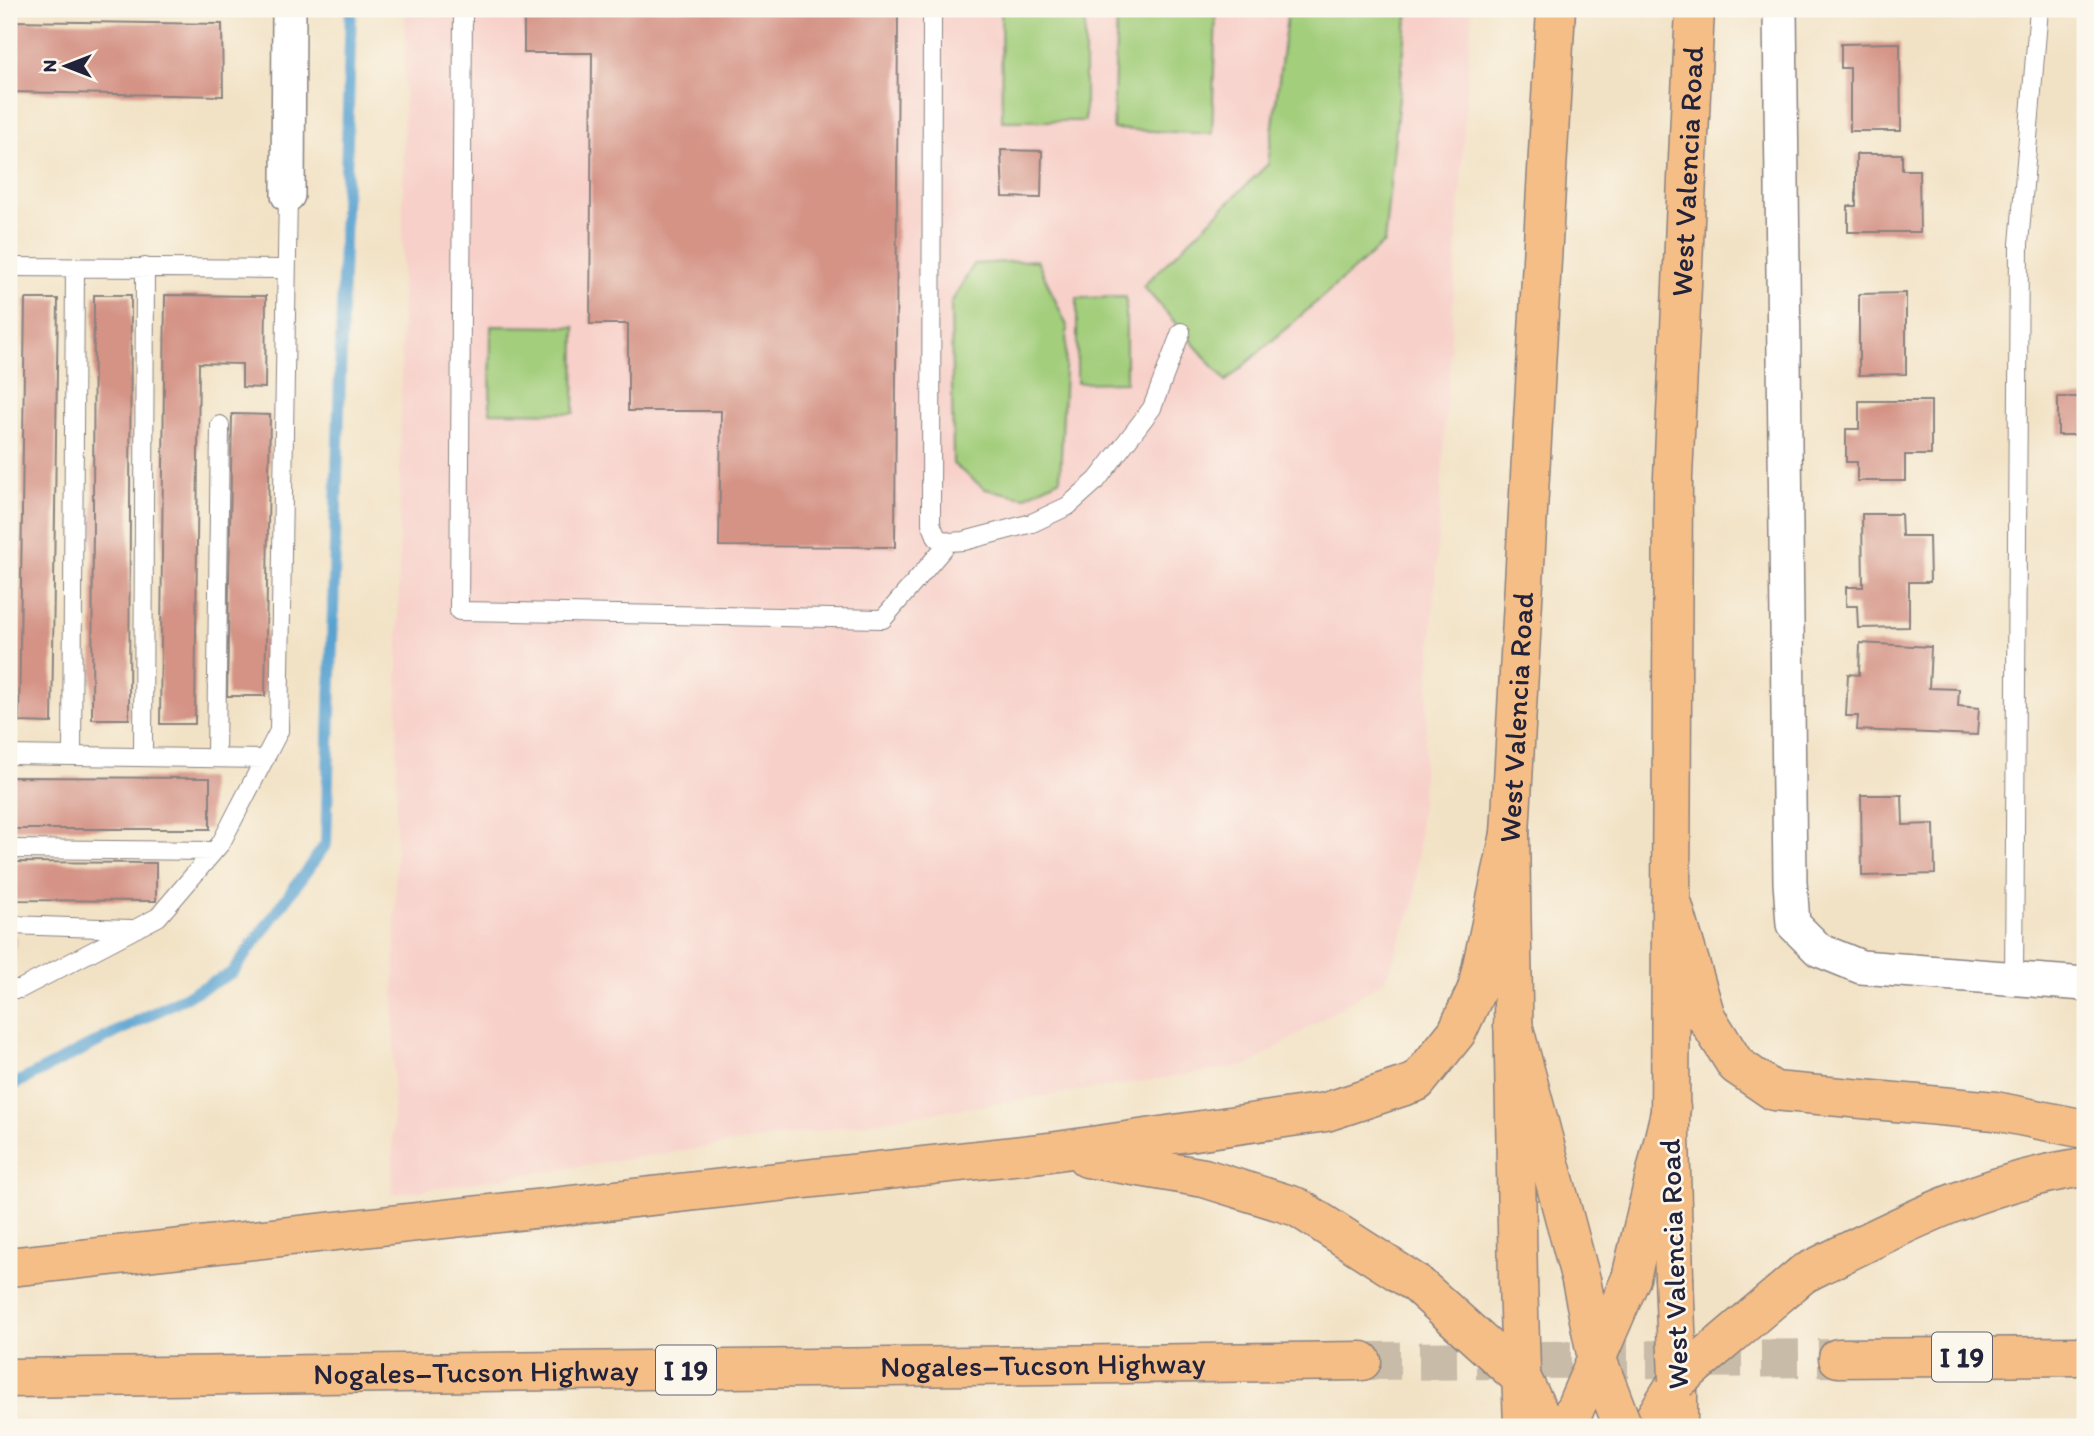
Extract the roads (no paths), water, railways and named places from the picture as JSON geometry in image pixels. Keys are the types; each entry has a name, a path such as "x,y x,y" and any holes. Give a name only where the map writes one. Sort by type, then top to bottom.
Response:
{"main road":[{"name":"West Valencia Road","path":"1523,1427 1510,834 1556,9"},
{"name":"West Valencia Road","path":"1678,1427 1671,1108 1673,477 1695,9"},
{"path":"9,1267 1050,1152 1326,1112 1417,1082 1457,1032 1477,989 1510,834"},
{"path":"1673,905 1706,1017 1736,1065 1774,1091 1995,1111 2085,1129"},
{"path":"1513,1025 1581,1280 1597,1359 1623,1427"},
{"path":"1567,1427 1632,1278 1671,1108"},
{"path":"1050,1152 1205,1178 1297,1206 1417,1284 1522,1379 1546,1427"},
{"path":"1648,1427 1678,1381 1803,1274 1940,1206 2040,1173 2085,1167"},
{"name":"I 19","path":"1838,1358 2085,1356"},
{"name":"Nogales–Tucson Highway","path":"9,1378 1363,1361"}],"street":[{"path":"288,195 289,9"},
{"path":"1780,9 1790,882 1793,924 1819,950 1861,967 2085,984"}],"lane":[{"path":"463,9 459,611 883,619 949,542"},
{"path":"932,9 931,523 937,538 949,542 1032,523 1068,506 1097,480 1152,408 1181,332"},
{"path":"2014,979 2019,244 2039,9"},
{"path":"9,989 20,989 158,917 214,851 279,731 288,195"},
{"path":"9,267 285,268"},
{"path":"72,756 75,267"},
{"path":"143,757 145,267"},
{"path":"216,758 220,425"},
{"path":"9,755 265,759"},
{"path":"9,849 214,851"},
{"path":"9,925 135,929"}],"waterway":[{"path":"9,1087 232,973 326,844 351,9"}],"tunnel":[{"path":"1362,1361 1838,1358"}]}
